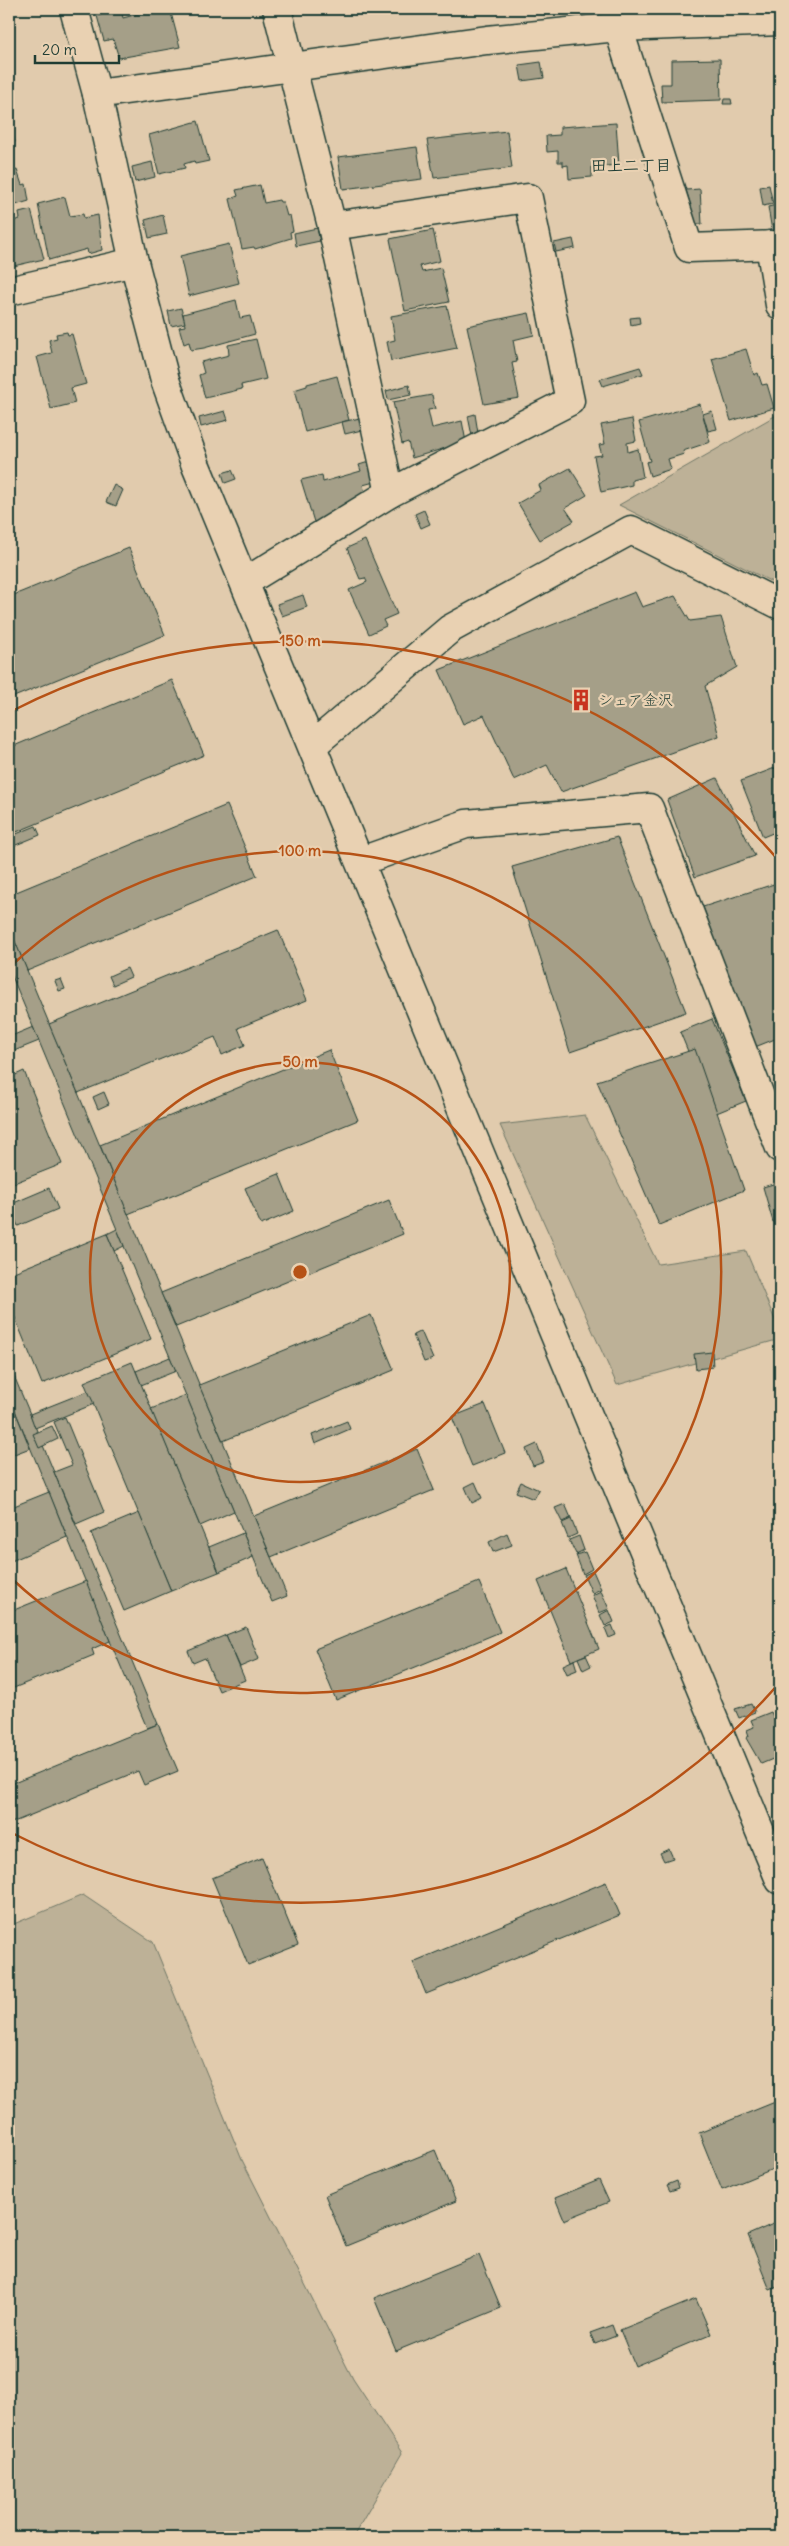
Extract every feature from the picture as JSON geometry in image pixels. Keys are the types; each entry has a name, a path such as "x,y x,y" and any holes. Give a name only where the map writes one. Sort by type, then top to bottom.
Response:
{"street":[{"path":"74,9 97,94 134,262 164,380 196,466 313,745 780,1880"},
{"path":"277,9 332,226 390,493"},
{"path":"97,94 488,40 617,18 780,21"},
{"path":"617,18 689,248 775,245 780,304"},
{"path":"245,582 390,493 570,401 528,198 332,226"},
{"path":"9,290 134,262"},
{"path":"313,745 450,630 631,530 780,605"},
{"path":"361,862 466,824 648,808 780,1148"}],"shaded area":[{"path":"780,413 780,586 619,505"},
{"path":"585,1115 658,1264 746,1251 780,1332 780,1339 617,1385 500,1125"},
{"path":"83,1895 153,1942 242,2160 353,2379 402,2453 353,2537 9,2537 9,1926"}],"building":[{"path":"121,9 123,18 156,9 170,9 180,47 119,58 113,39 104,41 97,16"},
{"path":"409,9 433,9 410,12"},
{"path":"720,59 721,100 662,102 661,84 671,84 671,60"},
{"path":"541,62 544,78 522,81 519,65"},
{"path":"724,99 731,99 732,104 723,104"},
{"path":"9,120 15,142 9,144"},
{"path":"198,121 209,161 195,164 194,161 184,164 185,168 159,174 149,135"},
{"path":"616,123 619,165 592,167 592,177 569,179 568,165 563,166 563,162 558,162 558,151 547,152 546,136 560,135 560,127"},
{"path":"507,131 512,168 434,178 427,140"},
{"path":"417,147 422,179 343,189 338,157"},
{"path":"152,162 155,177 135,182 132,167"},
{"path":"17,170 22,185 26,184 29,201 9,207 9,172"},
{"path":"260,185 264,203 279,200 283,202 287,216 290,215 293,231 290,232 291,238 255,249 254,247 242,249 230,199 238,196 236,190"},
{"path":"769,185 773,204 763,206 760,187"},
{"path":"700,189 702,224 696,224 686,190"},
{"path":"65,197 70,216 83,214 84,218 98,215 102,250 88,254 87,249 49,260 38,204"},
{"path":"777,205 780,229 772,231 768,207"},
{"path":"31,210 44,259 9,267 9,222 20,219 19,213"},
{"path":"163,215 167,234 149,238 145,220"},
{"path":"317,228 320,241 296,246 294,233"},
{"path":"433,230 440,261 420,266 422,272 441,268 449,302 405,311 390,239"},
{"path":"573,239 575,248 556,252 554,243"},
{"path":"229,244 239,283 189,296 180,256"},
{"path":"236,300 240,318 250,316 255,334 191,350 189,342 184,344 179,327 185,326 183,314"},
{"path":"447,306 457,348 391,361 387,342 395,340 391,316"},
{"path":"181,308 185,323 171,326 168,311"},
{"path":"529,313 534,335 513,340 517,362 512,363 519,398 484,404 467,326"},
{"path":"639,317 640,323 631,325 630,318"},
{"path":"67,332 68,335 72,334 86,384 71,388 75,403 51,409 37,357 52,353 49,340 57,338 56,334"},
{"path":"256,339 266,379 241,385 242,389 205,398 199,375 204,373 201,362 229,355 228,345"},
{"path":"746,349 754,375 758,373 762,385 767,384 774,408 731,421 712,359"},
{"path":"640,367 643,374 603,386 600,379"},
{"path":"337,376 349,420 305,432 294,390 307,386 307,384"},
{"path":"409,385 411,395 388,400 386,391"},
{"path":"432,395 435,409 428,410 432,428 462,421 466,442 412,458 408,442 402,444 393,402"},
{"path":"700,404 710,442 683,451 684,454 668,459 671,469 650,476 646,462 650,461 639,422"},
{"path":"225,411 228,420 201,427 199,418"},
{"path":"712,411 717,429 708,431 703,414"},
{"path":"475,414 478,433 472,436 468,416"},
{"path":"364,417 366,429 345,434 342,422"},
{"path":"632,419 636,441 627,443 628,452 638,449 643,477 632,480 632,485 601,492 594,456 602,455 599,445 605,444 601,425"},
{"path":"372,461 378,481 363,485 366,498 339,507 341,514 314,522 301,480 322,475 323,482 361,471 359,465"},
{"path":"570,468 587,495 565,508 574,521 540,540 518,503 541,490 539,485"},
{"path":"232,470 236,479 225,483 222,473"},
{"path":"114,485 123,490 116,506 106,502"},
{"path":"424,510 430,524 421,528 415,514"},
{"path":"365,540 397,614 383,620 386,626 369,634 349,590 367,582 365,578 360,579 347,548"},
{"path":"129,548 165,635 9,699 9,597"},
{"name":"シェア金沢","path":"635,592 642,607 675,596 690,621 721,617 737,667 705,686 719,736 561,792 547,765 514,780 484,715 463,724 439,670"},
{"path":"303,595 307,607 282,616 277,604"},
{"path":"172,680 204,755 9,835 9,748"},
{"path":"780,766 780,830 763,837 741,781"},
{"path":"717,778 755,856 695,877 667,800"},
{"path":"227,805 257,876 27,971 9,927 9,895"},
{"path":"36,826 40,835 11,847 9,837"},
{"path":"617,837 686,1012 570,1052 512,867"},
{"path":"780,882 780,1037 755,1047 703,907"},
{"path":"9,927 287,1596 272,1602 243,1533 9,969"},
{"path":"278,930 307,1000 238,1028 245,1045 222,1055 215,1037 78,1093 49,1024"},
{"path":"127,968 131,977 113,985 109,976"},
{"path":"61,979 65,989 59,991 55,981"},
{"path":"712,1019 746,1101 714,1114 680,1032"},
{"path":"33,1027 39,1041 9,1053 9,1037"},
{"path":"695,1049 744,1190 659,1225 597,1081"},
{"path":"329,1050 358,1120 128,1214 100,1145"},
{"path":"24,1071 62,1164 9,1185 9,1078"},
{"path":"104,1092 109,1104 98,1109 93,1097"},
{"path":"279,1174 294,1211 261,1225 245,1188"},
{"path":"780,1182 780,1220 773,1222 763,1187"},
{"path":"49,1188 58,1209 18,1226 9,1205"},
{"path":"389,1200 403,1234 176,1327 161,1293"},
{"path":"117,1229 124,1246 114,1251 107,1234"},
{"path":"107,1234 151,1339 42,1384 9,1303 9,1274"},
{"path":"371,1315 394,1370 223,1441 199,1385"},
{"path":"421,1331 433,1359 424,1362 413,1335"},
{"path":"712,1352 713,1367 696,1369 694,1354"},
{"path":"170,1357 176,1371 141,1385 136,1371"},
{"path":"132,1362 219,1572 171,1591 84,1382"},
{"path":"9,1364 158,1724 147,1728 110,1641 9,1396"},
{"path":"88,1391 94,1404 35,1428 30,1414"},
{"path":"186,1395 234,1511 200,1526 151,1409"},
{"path":"11,1401 30,1448 9,1456 9,1402"},
{"path":"485,1404 505,1453 472,1466 452,1417"},
{"path":"65,1417 104,1512 76,1524 54,1472 72,1465 54,1422"},
{"path":"347,1421 350,1429 315,1444 312,1435"},
{"path":"52,1426 58,1439 39,1448 33,1434"},
{"path":"537,1444 544,1462 533,1466 526,1449"},
{"path":"417,1449 434,1490 271,1557 254,1516"},
{"path":"475,1482 482,1498 472,1503 465,1487"},
{"path":"521,1482 539,1490 534,1499 516,1492"},
{"path":"49,1492 67,1537 9,1562 9,1508"},
{"path":"565,1504 571,1518 562,1522 555,1508"},
{"path":"139,1513 171,1591 124,1611 91,1533"},
{"path":"571,1519 577,1534 568,1538 562,1523"},
{"path":"243,1533 253,1557 219,1572 209,1547"},
{"path":"507,1533 512,1545 493,1552 489,1542"},
{"path":"579,1536 584,1550 576,1554 569,1540"},
{"path":"585,1552 592,1569 583,1574 576,1555"},
{"path":"566,1569 599,1649 571,1661 538,1581"},
{"path":"593,1571 601,1589 592,1593 584,1575"},
{"path":"86,1581 110,1641 92,1649 94,1655 9,1690 9,1612"},
{"path":"479,1582 500,1632 336,1700 315,1649"},
{"path":"601,1591 609,1609 599,1613 592,1595"},
{"path":"609,1610 614,1622 605,1626 600,1615"},
{"path":"612,1625 616,1635 609,1638 605,1628"},
{"path":"246,1627 259,1659 240,1667 226,1635"},
{"path":"226,1635 245,1680 219,1691 205,1658 193,1663 188,1651"},
{"path":"586,1655 591,1666 583,1670 578,1658"},
{"path":"574,1660 577,1670 567,1674 563,1665"},
{"path":"751,1704 755,1712 739,1718 735,1709"},
{"path":"771,1712 776,1723 780,1721 780,1756 761,1764 746,1738 749,1736 747,1730 754,1727 751,1720"},
{"path":"158,1724 178,1771 144,1785 138,1771 9,1824 9,1785"},
{"path":"669,1849 673,1858 664,1861 660,1853"},
{"path":"262,1858 298,1945 248,1965 212,1878"},
{"path":"606,1882 620,1915 426,1994 413,1962"},
{"path":"780,2100 780,2166 722,2190 699,2133"},
{"path":"435,2150 456,2201 346,2246 325,2195"},
{"path":"599,2180 609,2202 564,2220 555,2198"},
{"path":"677,2181 679,2188 670,2191 667,2185"},
{"path":"780,2221 780,2286 770,2290 748,2235"},
{"path":"479,2255 501,2308 396,2351 374,2298"},
{"path":"696,2299 711,2334 635,2366 620,2330"},
{"path":"612,2325 616,2336 595,2344 590,2333"}],"place":[{"name":"シェア金沢","path":"581,700"}],"district":[{"name":"田上二丁目","path":"631,165"}]}
